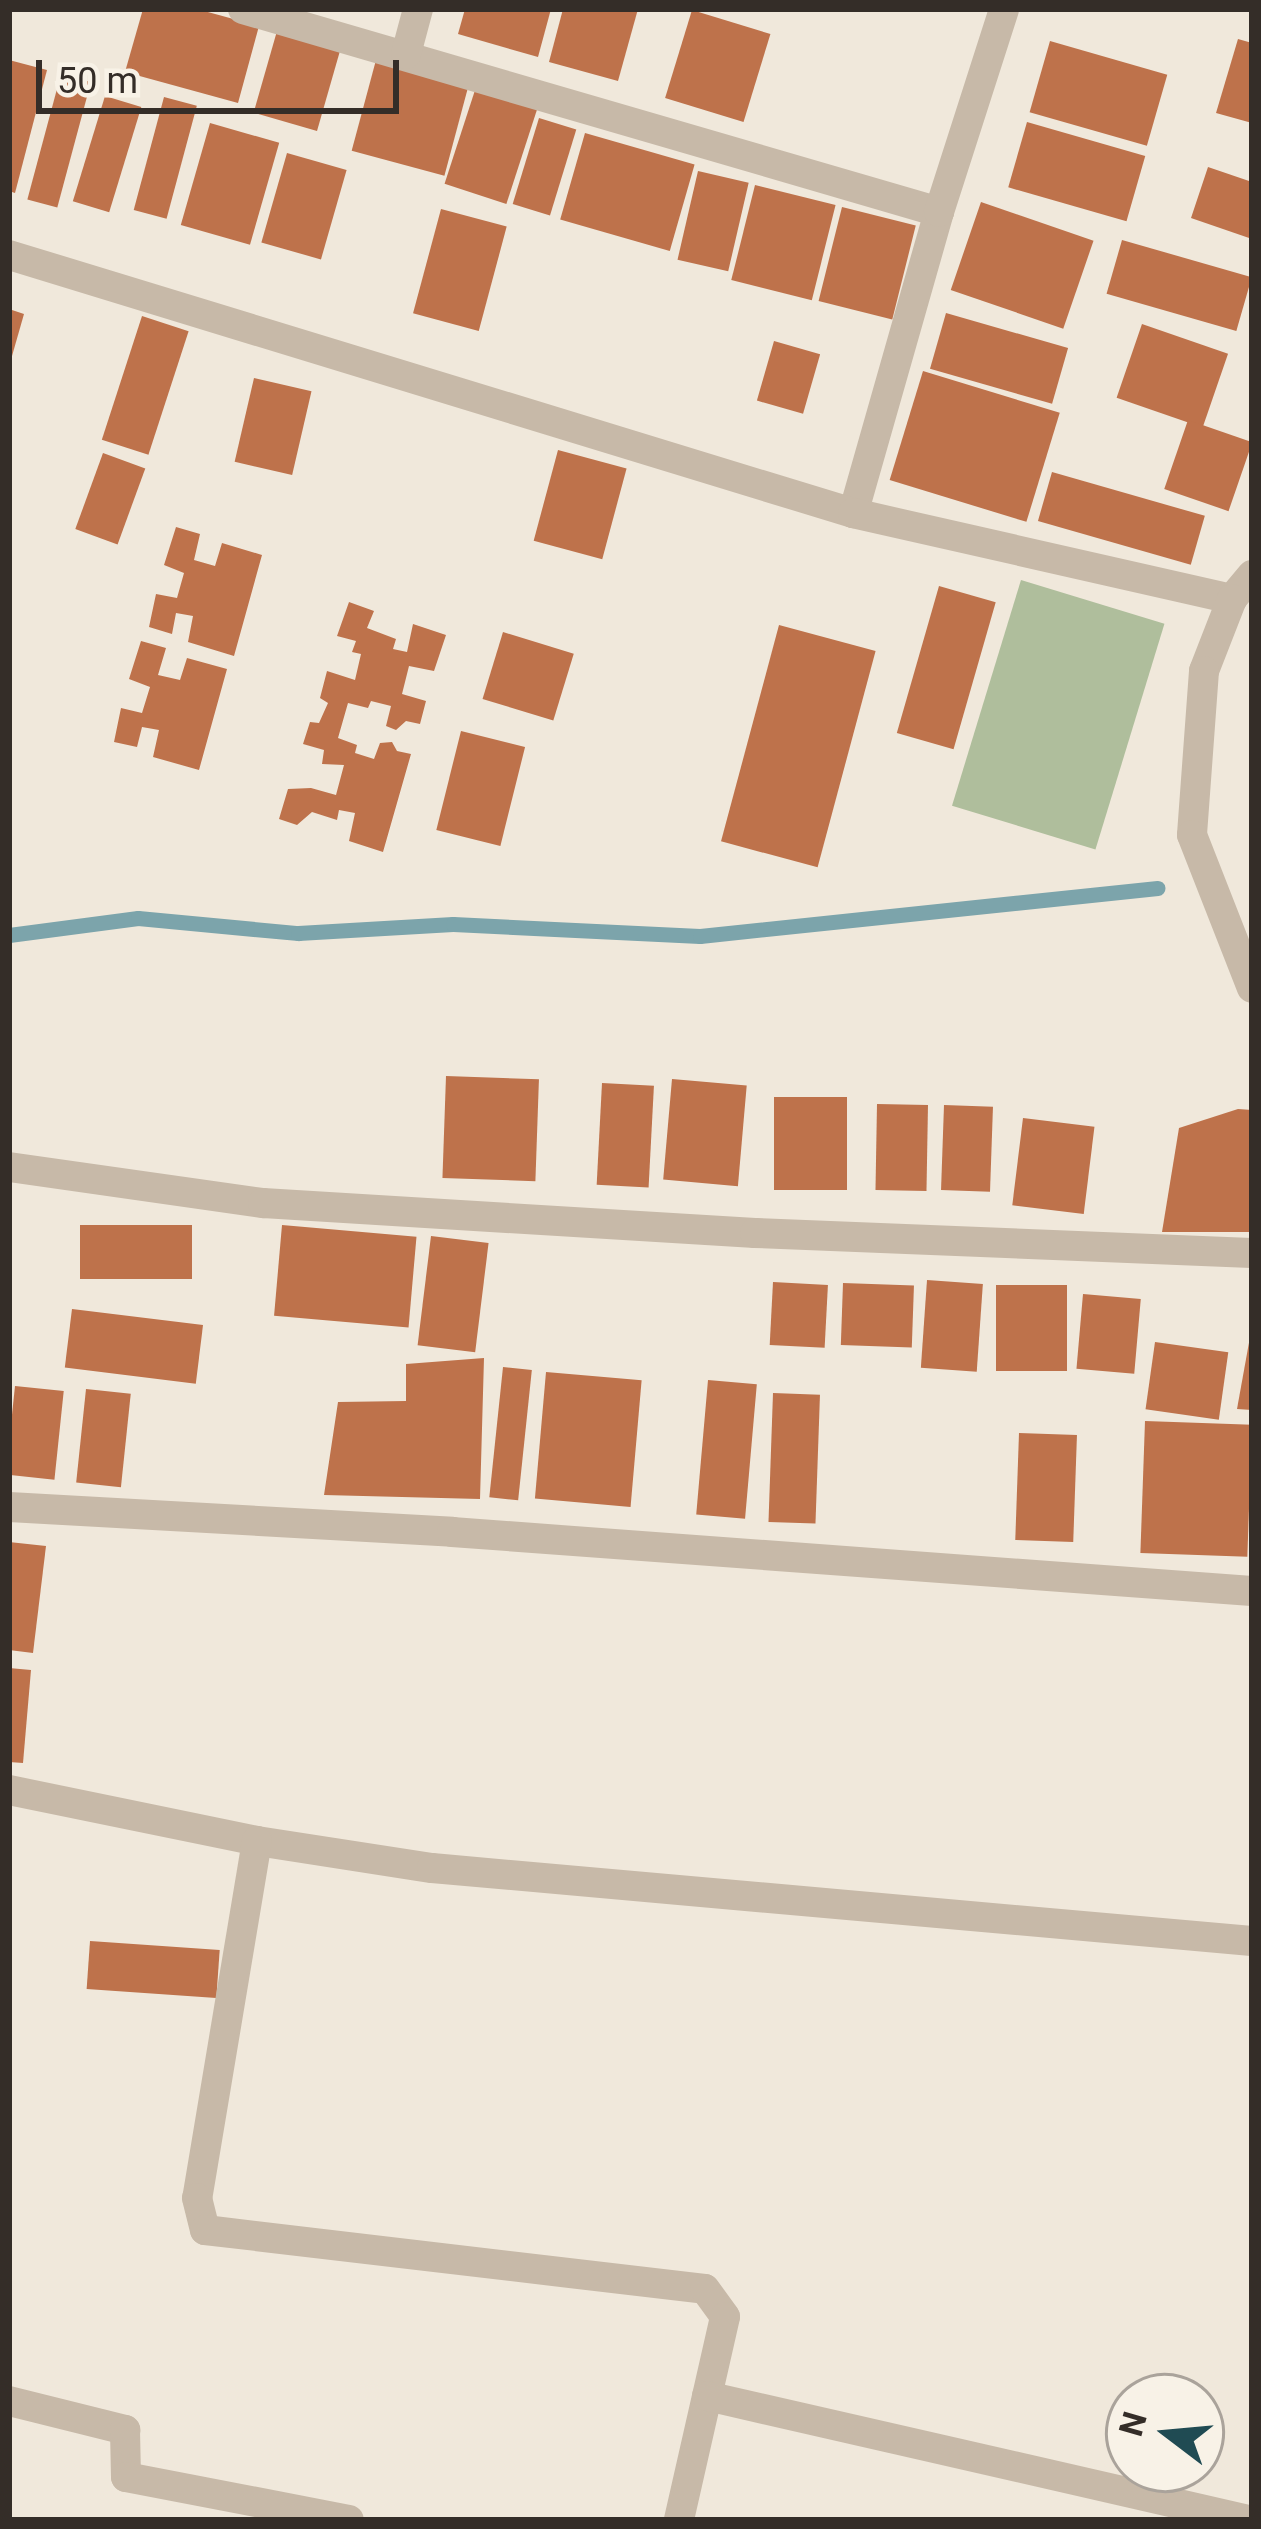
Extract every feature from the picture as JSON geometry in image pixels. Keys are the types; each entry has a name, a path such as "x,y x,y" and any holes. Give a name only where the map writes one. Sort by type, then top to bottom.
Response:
{"street":[{"path":"243,9 939,212"},
{"path":"406,54 418,9"},
{"path":"853,514 939,212 1004,9"},
{"path":"9,255 853,514 1242,587 1204,670 1192,835 1219,899 1240,927 1252,988"},
{"path":"9,1167 263,1203 755,1233 1252,1253"},
{"path":"9,1507 452,1532 1252,1591"},
{"path":"9,1790 257,1841 432,1868 1252,1941"},
{"path":"257,1841 197,2198 205,2230 704,2289 725,2318 679,2520"},
{"path":"707,2396 1249,2520"},
{"path":"9,2401 125,2430 125,2477 349,2520"}],"green space":[{"path":"1021,580 1164,624 1095,850 952,806"}],"building":[{"path":"143,9 197,9 259,26 238,103 125,72"},
{"path":"465,9 551,9 538,57 458,34"},
{"path":"563,9 638,9 618,81 549,62"},
{"path":"692,10 770,34 744,122 665,98"},
{"path":"277,31 340,49 317,131 254,113"},
{"path":"1238,39 1252,43 1252,123 1216,113"},
{"path":"1050,41 1167,75 1147,146 1030,112"},
{"path":"9,60 47,70 15,193 9,191"},
{"path":"376,60 469,85 444,176 352,151"},
{"path":"61,74 91,82 57,208 27,200"},
{"path":"477,84 539,104 506,204 445,184"},
{"path":"105,96 141,107 109,212 73,201"},
{"path":"164,97 197,106 167,219 134,210"},
{"path":"539,118 576,129 550,215 513,204"},
{"path":"1027,122 1145,156 1126,221 1008,187"},
{"path":"210,123 279,143 250,245 181,225"},
{"path":"585,133 695,164 670,251 560,220"},
{"path":"287,153 347,170 321,259 261,242"},
{"path":"1208,167 1252,182 1252,239 1191,218"},
{"path":"698,171 749,183 728,271 678,260"},
{"path":"755,185 836,205 812,300 731,280"},
{"path":"981,202 1094,241 1063,329 951,290"},
{"path":"842,207 916,225 892,320 819,301"},
{"path":"441,209 507,227 479,331 413,313"},
{"path":"1122,240 1252,277 1236,331 1107,294"},
{"path":"9,309 24,314 10,363 9,363"},
{"path":"946,313 1068,348 1052,404 930,369"},
{"path":"142,316 189,331 148,455 102,440"},
{"path":"1142,324 1228,354 1203,427 1117,398"},
{"path":"774,341 820,354 803,414 757,401"},
{"path":"923,371 1060,413 1026,522 890,480"},
{"path":"254,378 311,391 292,475 235,462"},
{"path":"1188,420 1252,442 1229,511 1164,489"},
{"path":"558,450 627,468 602,559 534,541"},
{"path":"103,453 145,468 118,545 75,529"},
{"path":"1052,472 1205,516 1191,565 1038,521"},
{"path":"176,527 200,534 194,560 215,566 222,543 262,555 234,656 188,642 193,616 176,613 172,634 149,627 156,594 177,598 184,573 164,565"},
{"path":"939,586 996,602 954,749 897,733"},
{"path":"349,602 374,611 367,628 396,639 393,649 407,652 413,624 446,635 434,671 409,666 402,694 426,701 420,724 406,721 396,730 386,726 391,706 348,703 338,738 357,745 355,753 374,759 380,743 392,742 397,751 411,754 383,852 349,841 355,813 339,810 337,820 312,812 297,825 279,819 288,789 311,788 336,795 344,765 322,764 324,750 303,744 310,722 319,723 328,703 320,698 327,671 355,680 361,654 352,652 356,641 337,636"},
{"path":"779,625 876,651 818,867 721,841"},
{"path":"503,632 574,654 553,721 483,699"},
{"path":"141,641 166,648 158,675 180,680 187,658 227,669 199,770 153,757 159,730 142,727 137,747 114,742 121,708 142,713 150,687 129,679"},
{"path":"461,731 525,747 500,846 436,830"},
{"path":"446,1076 539,1079 535,1181 442,1178"},
{"path":"672,1079 747,1086 738,1186 663,1180"},
{"path":"602,1083 654,1086 649,1188 597,1185"},
{"path":"774,1097 847,1097 847,1190 774,1190"},
{"path":"877,1104 928,1105 926,1191 875,1190"},
{"path":"944,1105 993,1107 990,1192 941,1190"},
{"path":"1238,1109 1252,1110 1252,1232 1162,1232 1179,1128"},
{"path":"1023,1118 1094,1127 1084,1214 1012,1205"},
{"path":"80,1225 192,1225 192,1279 80,1279"},
{"path":"282,1225 416,1237 409,1327 274,1316"},
{"path":"431,1236 489,1243 475,1352 418,1345"},
{"path":"927,1280 983,1284 977,1372 921,1368"},
{"path":"773,1282 828,1285 825,1348 770,1345"},
{"path":"843,1283 914,1285 912,1347 841,1345"},
{"path":"996,1285 1067,1285 1067,1371 996,1371"},
{"path":"1083,1294 1141,1299 1134,1374 1076,1369"},
{"path":"72,1309 203,1325 196,1384 65,1368"},
{"path":"1250,1337 1252,1410 1237,1409"},
{"path":"1155,1342 1228,1352 1219,1420 1146,1409"},
{"path":"484,1358 480,1499 324,1495 338,1402 406,1401 406,1364"},
{"path":"503,1367 532,1370 518,1500 489,1497"},
{"path":"546,1372 642,1380 631,1507 535,1499"},
{"path":"708,1380 757,1384 745,1519 696,1514"},
{"path":"15,1386 64,1391 54,1480 9,1475"},
{"path":"86,1389 131,1394 121,1487 76,1482"},
{"path":"773,1393 820,1395 815,1524 768,1522"},
{"path":"1145,1421 1252,1425 1247,1557 1140,1553"},
{"path":"1019,1433 1077,1435 1073,1542 1015,1540"},
{"path":"9,1542 46,1546 33,1653 9,1650"},
{"path":"9,1668 31,1670 23,1763 9,1762"},
{"path":"90,1941 220,1950 216,1998 87,1989"}],"waterway":[{"path":"9,935 138,918 298,933 453,924 700,936 1157,888"}]}
